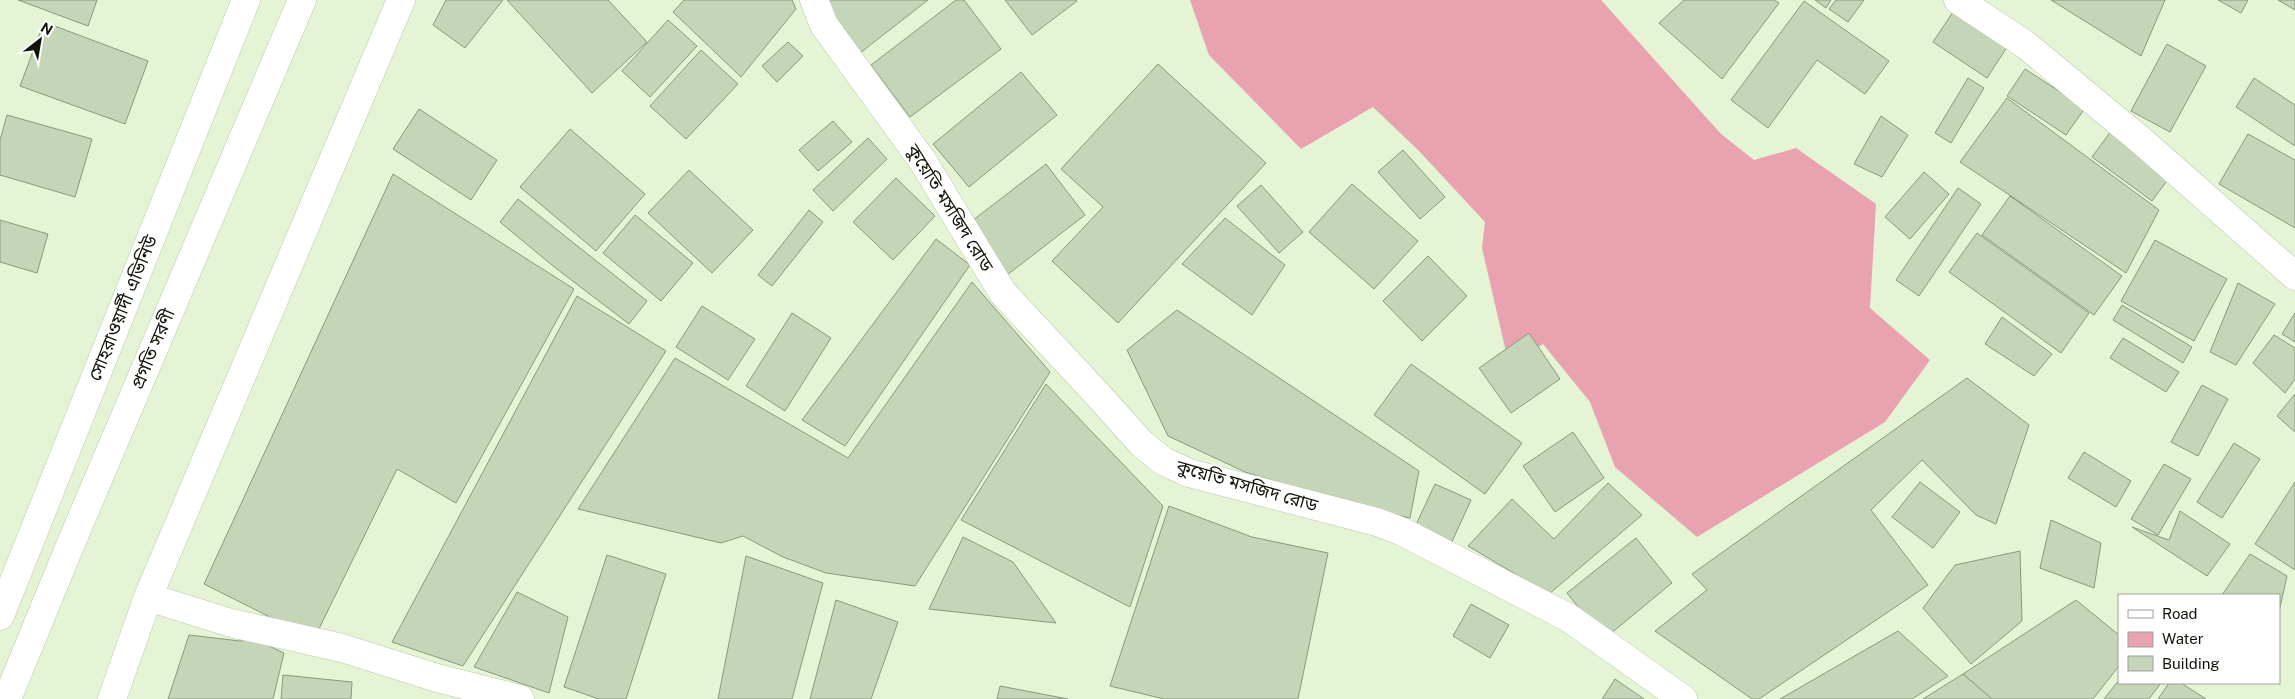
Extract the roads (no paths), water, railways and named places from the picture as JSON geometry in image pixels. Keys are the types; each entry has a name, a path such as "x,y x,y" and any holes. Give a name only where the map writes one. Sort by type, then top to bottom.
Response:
{"street":[{"name":"সোহরাওয়ার্দী এভিনিউ","path":"0,616 246,0"},
{"name":"প্রগতি সরণী","path":"7,699 69,548 302,0"},
{"path":"112,699 148,597 401,0"},
{"name":"কুয়েতি মসজিদ রোড","path":"814,0 824,25 922,160 1003,293 1100,396 1142,444 1163,461 1189,472 1377,522 1404,532 1569,618 1683,699"},
{"path":"1958,0 2026,45 2144,143 2295,276"},
{"path":"148,597 231,623 342,648 437,678 520,699"}],"water":[{"path":"1190,0 1601,0 1721,134 1754,160 1796,148 1876,204 1870,308 1930,360 1885,422 1697,537 1615,467 1590,402 1543,344 1509,365 1482,248 1485,222 1419,151 1373,107 1301,149 1209,55"}]}
